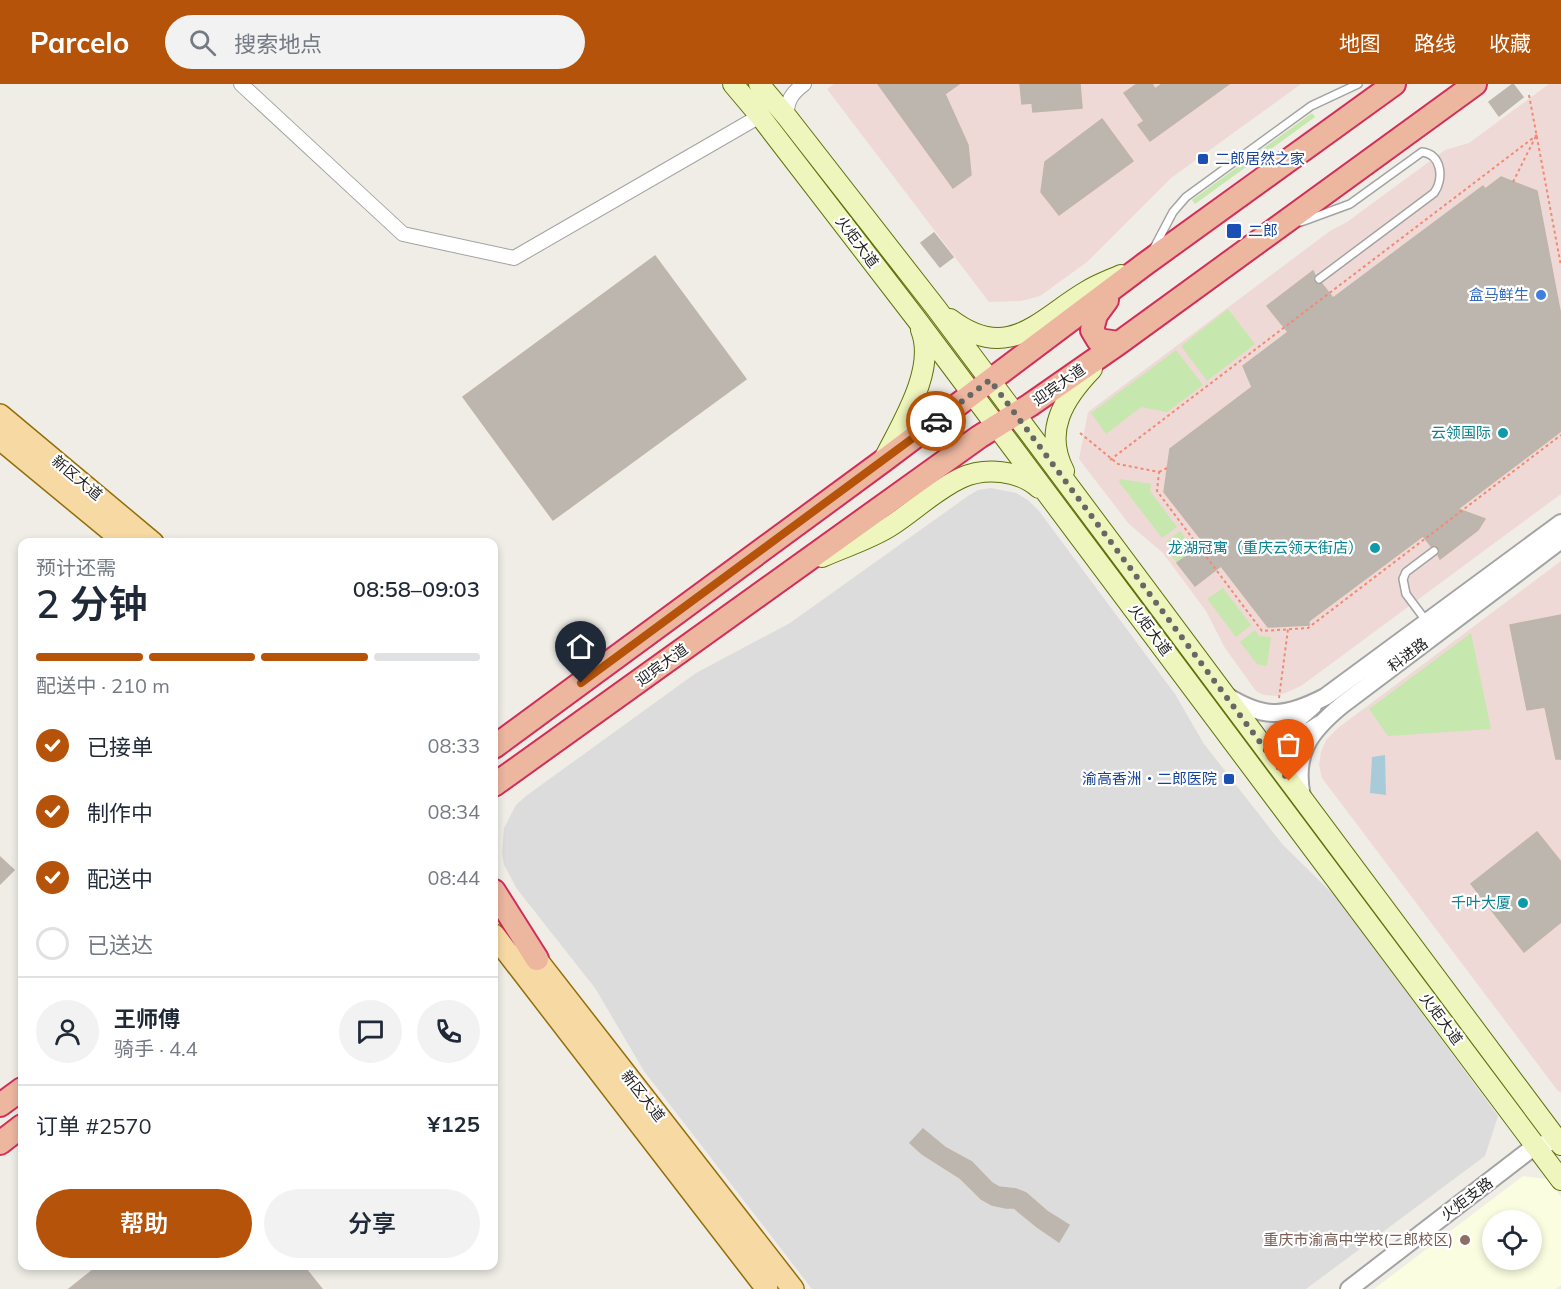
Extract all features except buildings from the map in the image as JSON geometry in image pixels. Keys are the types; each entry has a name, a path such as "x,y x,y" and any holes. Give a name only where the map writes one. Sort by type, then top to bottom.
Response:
{"highway":[{"path":"498,744 883,461 1145,264 1394,84"},
{"name":"迎宾大道","path":"498,782 802,564 1119,343 1475,84"},
{"path":"1117,286 1096,315 1092,330 1098,340 1119,343"},
{"path":"802,564 853,516 893,483 897,477 895,470 883,461"},
{"path":"498,734 524,725"},
{"path":"498,793 515,770"},
{"path":"498,897 537,959"},
{"path":"0,1105 18,1092"},
{"path":"0,1143 18,1129"}],"main road":[{"name":"火炬大道","path":"734,84 917,320 1561,1180"},
{"name":"火炬大道","path":"759,84 936,308 1560,1142"},
{"path":"936,308 972,333 993,338 1017,335 1042,323 1087,290 1145,264"},
{"path":"883,461 917,390 926,359 925,345 917,320"},
{"path":"1080,502 1055,448 1057,423 1064,404 1075,387 1119,343"},
{"name":"新区大道","path":"0,415 147,538"},
{"name":"新区大道","path":"0,440 120,538"},
{"path":"802,564 888,528 950,484 972,474 996,472 1018,476 1035,485 1057,506"},
{"name":"新区大道","path":"498,908 793,1289"},
{"name":"新区大道","path":"498,940 766,1289"}],"street":[{"path":"241,84 403,234 514,258 760,116"},
{"path":"787,117 790,96 804,84"},
{"path":"1325,720 1305,732 1297,727 1299,717 1561,523"},
{"name":"科进路","path":"1302,798 1299,782 1300,764 1312,736 1325,720 1561,540"},
{"path":"1223,694 1245,707 1269,714 1294,711 1325,697"},
{"name":"火炬支路","path":"1349,1289 1535,1146 1560,1142"}],"lane":[{"path":"1145,264 1173,212 1186,197 1311,106 1358,84"},
{"path":"1273,232 1350,204 1418,153 1425,152 1431,155 1439,165 1441,173 1440,183 1434,193 1319,279"},
{"path":"1427,622 1406,594 1403,579 1406,572 1434,551"}],"path":[{"path":"1529,95 1561,266"},
{"path":"1513,182 1537,135"},
{"path":"1110,460 1537,135"},
{"path":"1080,433 1110,460 1118,464 1159,472 1167,468"},
{"path":"1159,472 1157,491 1262,631 1308,628 1561,435"},
{"path":"1278,702 1288,629"}],"shaded area":[{"path":"834,84 1301,84 1171,178 1087,262 1040,296 1021,301 989,302 827,89"},
{"path":"1549,84 1561,84 1561,494 1301,686 1278,696 1264,695 1256,691 1225,648 1206,611 1163,553 1129,524 1079,459 1088,412 1330,231 1347,222 1445,150 1469,143"},
{"path":"991,488 1016,493 1028,500 1039,511 1175,694 1204,744 1283,845 1336,897 1498,1116 1485,1156 1306,1289 812,1289 644,1071 595,988 517,889 504,865 502,853 504,828 516,805 526,796 696,673 790,623 968,496 978,490"},
{"path":"1561,561 1561,1092 1322,778 1319,765 1326,740 1338,728"},
{"name":"重庆市渝高中学校(二郎校区)","path":"1523,1176 1547,1179 1561,1197 1561,1285 1556,1289 1374,1289"}],"green space":[{"path":"1312,113 1315,117 1195,204 1192,200"},
{"path":"1228,309 1255,344 1207,381 1181,346"},
{"path":"1176,350 1203,385 1167,412 1141,407 1106,434 1091,413"},
{"path":"1120,479 1151,484 1150,491 1177,527 1162,538 1119,482"},
{"path":"1180,531 1212,573 1189,554 1177,563 1170,554 1173,551 1166,542"},
{"path":"1223,588 1251,625 1236,637 1207,599"},
{"path":"1255,630 1259,636 1271,637 1267,666 1257,664 1240,642"},
{"path":"1471,633 1491,729 1388,736 1369,709"}],"water":[{"path":"1385,755 1386,795 1370,793 1372,757"}],"way so far":[{"path":"936,421 990,380 1289,781"}],"place":[{"name":"二郎居然之家","path":"1203,159"},
{"name":"二郎","path":"1234,231"},
{"name":"盒马鲜生","path":"1541,295"},
{"name":"云领国际","path":"1503,433"},
{"name":"龙湖冠寓（重庆云领天街店）","path":"1375,548"},
{"name":"渝高香洲‧二郎医院","path":"1229,779"},
{"name":"千叶大厦","path":"1523,903"},
{"name":"重庆市渝高中学校(二郎校区)","path":"1465,1240"}],"route":[{"path":"581,683 936,421"}]}
